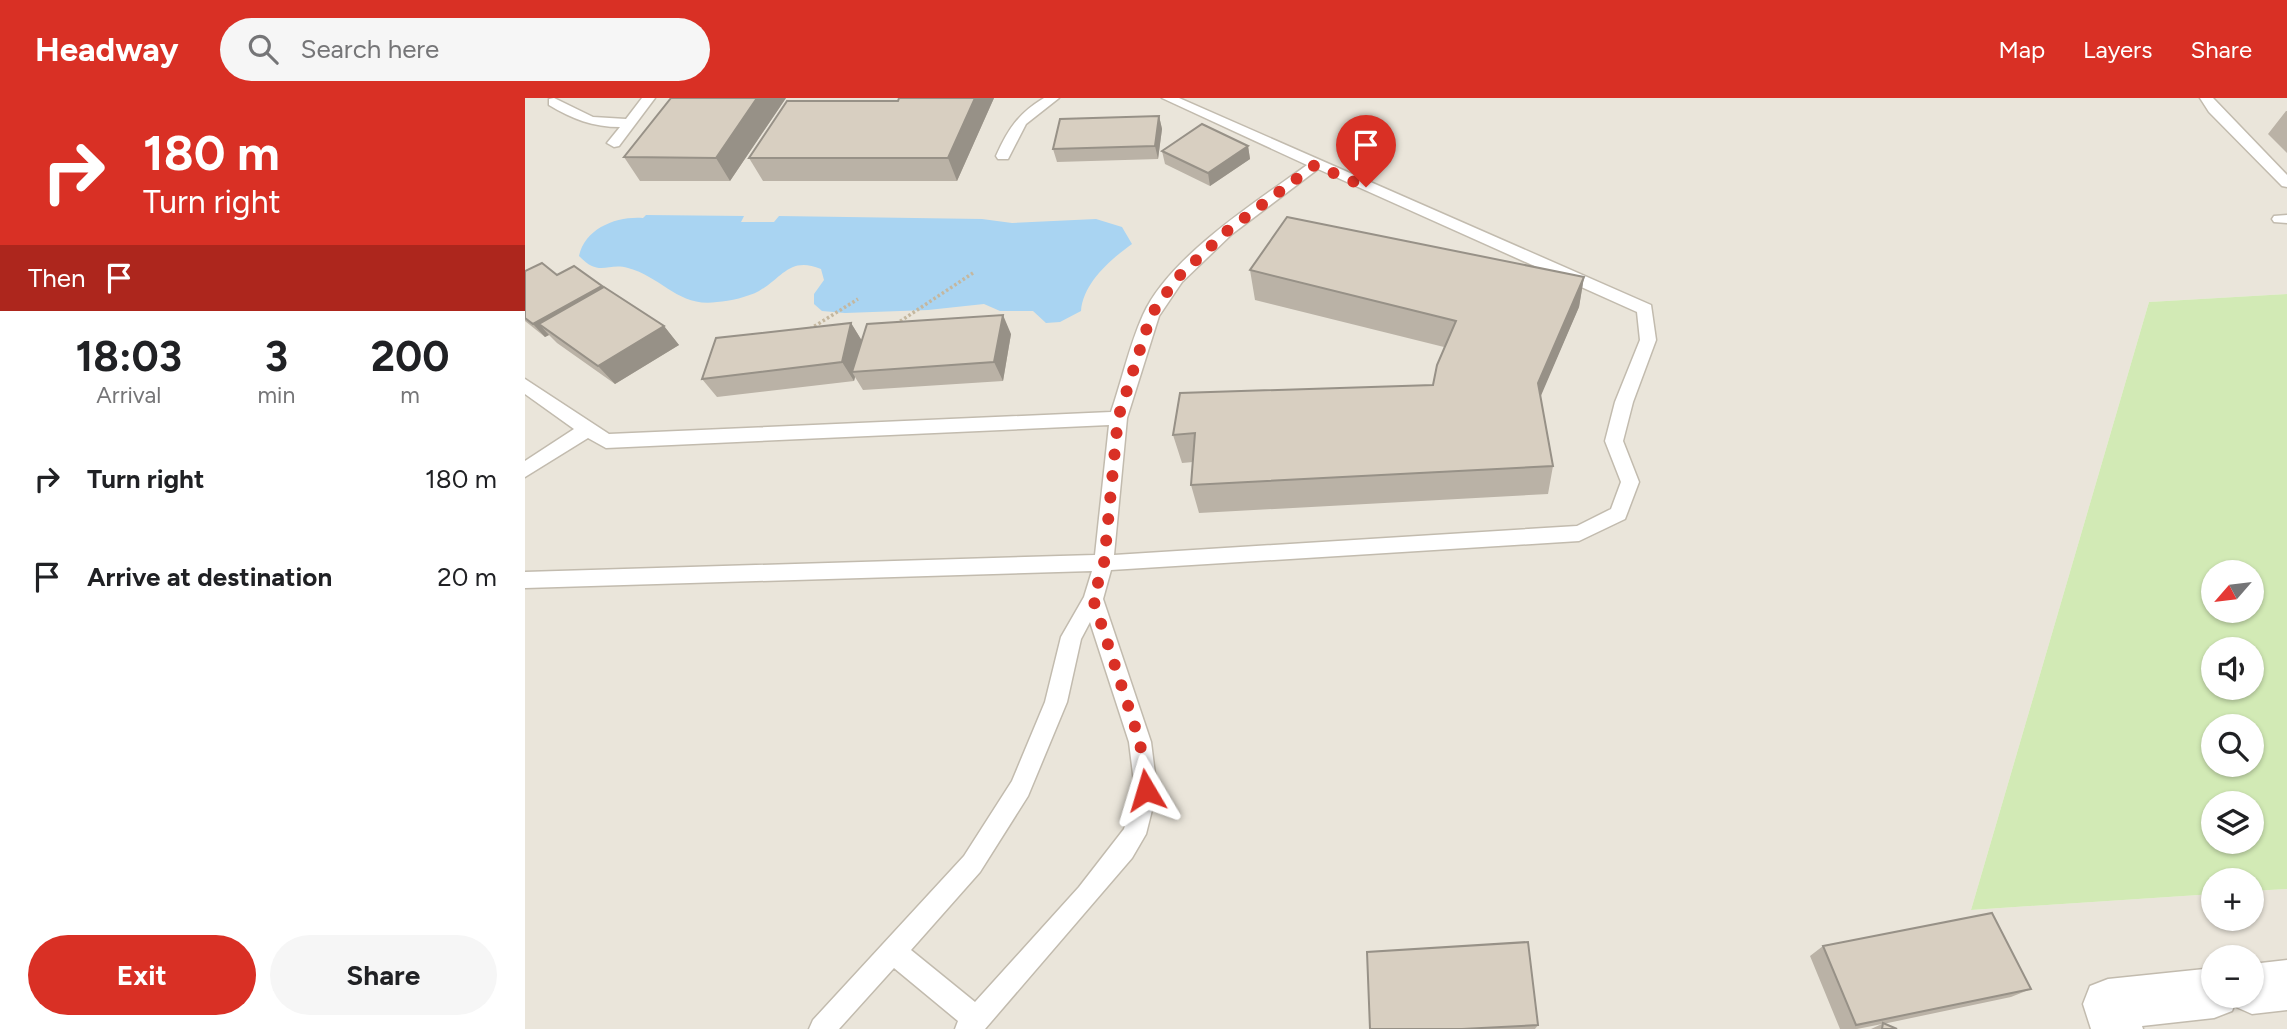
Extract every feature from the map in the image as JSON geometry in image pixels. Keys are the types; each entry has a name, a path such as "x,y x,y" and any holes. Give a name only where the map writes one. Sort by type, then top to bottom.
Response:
{"street":[{"path":"2264,988 2287,985"},
{"path":"2112,1016 2201,996"}],"lane":[{"path":"614,143 649,98"},
{"path":"1003,156 1018,122 1024,115 1053,98"},
{"path":"525,580 1104,563 1579,533 1618,514 1630,482 1614,441 1624,402 1648,340 1645,309 1168,98"},
{"path":"2206,98 2287,183"},
{"path":"554,102 578,118 597,124 629,123"},
{"path":"822,1029 972,864 1020,788 1056,702 1071,637 1093,599 1104,563 1118,418 1151,315 1177,278 1227,231 1315,165"},
{"path":"525,385 606,441 1118,418"},
{"path":"525,470 588,429"},
{"path":"892,950 972,1024 1087,895 1134,834 1146,790 1140,742 1093,599"}],"path":[{"path":"890,329 973,273"},
{"path":"807,331 858,299"}],"shaded area":[{"path":"525,98 2287,98 2287,294 2149,302 1971,910 2201,895 2201,931 2264,931 2264,890 2287,889 2287,1029 525,1029"}],"green space":[{"path":"2287,294 2287,889 2264,890 2264,868 2201,868 2201,895 1971,910 2149,302"}],"water":[{"path":"646,215 744,216 741,222 774,222 779,216 982,219 1012,223 1096,219 1122,227 1132,244 1107,264 1092,281 1081,311 1060,322 1046,323 1033,311 1000,311 984,304 928,310 845,313 822,311 814,304 814,294 824,280 821,269 810,266 802,265 787,270 750,295 704,303 681,296 640,272 621,267 598,268 586,263 579,256 588,238 603,226 623,219 643,218"}],"building":[{"path":"671,98 757,98 716,158 624,157"},
{"path":"899,98 975,98 948,158 749,158 787,101 898,101"},
{"path":"1159,116 1155,146 1053,149 1060,119"},
{"path":"1202,124 1248,146 1208,173 1162,151"},
{"path":"1287,217 1584,277 1538,383 1553,466 1191,485 1195,433 1173,435 1180,393 1433,385 1437,365 1456,321 1250,270"},
{"path":"542,263 557,275 574,266 602,286 533,324 525,318 525,271"},
{"path":"604,287 664,326 598,366 539,324"},
{"path":"1003,315 994,362 852,372 867,324"},
{"path":"851,323 842,362 702,379 716,338"},
{"path":"1992,913 2031,989 1856,1025 1823,946"},
{"path":"1528,942 1538,1025 1462,1029 1370,1029 1367,952"},
{"path":"1883,1023 1897,1029 1882,1029"}],"route":[{"path":"1146,790 1140,742 1115,674 1093,599 1104,563 1118,418 1151,315 1177,278 1227,231 1315,165 1366,187"}]}
